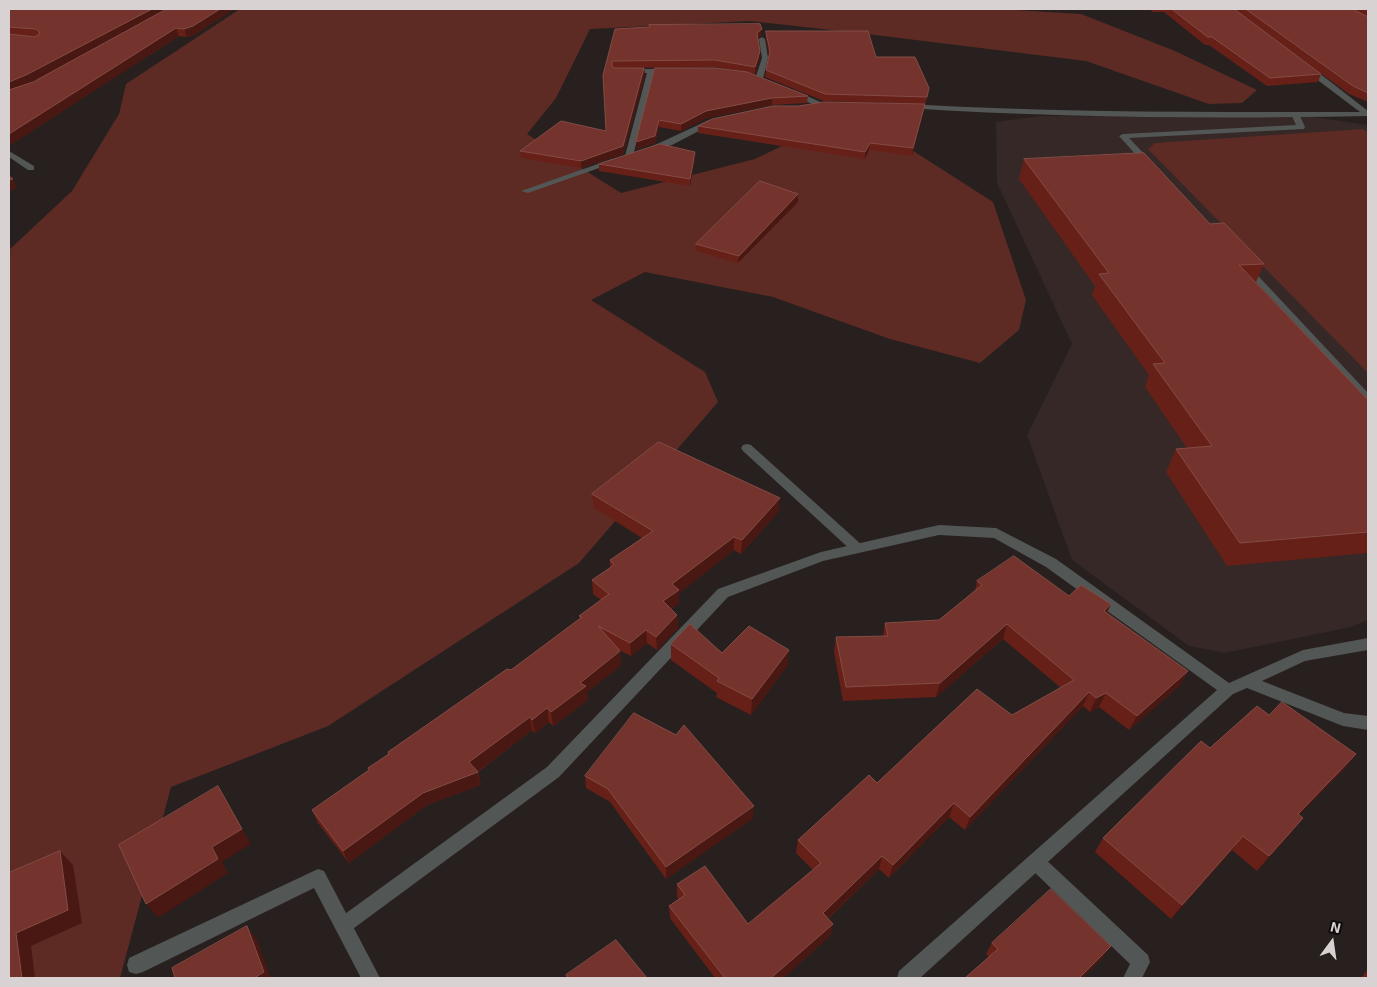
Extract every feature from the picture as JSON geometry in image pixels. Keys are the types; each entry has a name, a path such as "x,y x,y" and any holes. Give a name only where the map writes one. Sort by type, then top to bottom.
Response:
{"street":[{"path":"762,39 765,58 756,78 768,83"},
{"path":"1298,61 1368,114"},
{"path":"617,71 679,71"},
{"path":"629,156 651,71"},
{"path":"786,90 823,105"},
{"path":"806,107 833,105"},
{"path":"902,106 972,111 1073,114 1368,114"},
{"path":"1157,173 1123,136 1301,127 1295,114"},
{"path":"525,191 669,143 709,122 725,119"},
{"path":"9,153 31,168"},
{"path":"1239,260 1368,399"},
{"path":"747,448 858,549"},
{"path":"344,925 553,772 723,593 821,557 940,530 996,533 1051,562 1228,690"},
{"path":"906,978 1228,690 1303,656 1368,644"},
{"path":"1248,682 1343,718 1368,723"},
{"path":"1036,862 1140,962 1132,978"},
{"path":"136,965 318,877 371,978"}],"shaded area":[{"path":"240,9 997,9 1081,14 1175,51 1257,90 1242,103 1209,104 1086,61 750,21 590,29 556,98 527,134 621,193 755,159 826,125 879,129 993,202 1026,300 1019,330 980,363 890,339 773,297 645,272 591,300 705,372 718,402 579,563 328,726 171,787 120,978 9,978 9,250 72,191 119,114 126,84"},
{"path":"1040,116 1313,117 1368,125 1368,620 1351,627 1225,653 1189,646 1072,560 1027,435 1072,344 997,183 996,122"},
{"path":"1363,129 1368,133 1368,373 1148,149 1155,143"}],"building":[{"path":"9,9 152,9 9,82 9,34 35,37 40,33 36,29 9,27"},
{"path":"167,9 220,9 193,26 184,29 176,28 9,134 9,90 33,82"},
{"path":"1172,9 1234,9 1321,74 1270,78 1212,37 1208,37"},
{"path":"1246,9 1352,9 1368,17 1368,93 1353,86"},
{"path":"760,24 762,29 757,33 760,51 755,67 715,60 612,61 614,68 644,68 623,146 581,161 520,151 561,121 606,131 603,75 615,29 650,27 649,25"},
{"path":"766,31 868,31 876,57 915,57 929,88 927,97 825,94 766,70 770,51"},
{"path":"655,68 715,68 747,72 808,96 772,98 706,111 681,124 659,120 655,136 636,142"},
{"path":"824,102 925,104 913,148 870,143 865,152 698,126 712,119 773,106 798,106"},
{"path":"660,144 695,152 690,179 599,164"},
{"path":"1144,153 1210,224 1224,223 1264,264 1239,265 1368,400 1368,532 1240,543 1176,449 1212,446 1153,364 1165,363 1099,274 1109,273 1024,159"},
{"path":"760,181 798,194 739,256 696,244"},
{"path":"659,442 780,498 742,540 734,537 672,584 679,590 663,601 677,615 656,637 646,630 630,643 598,626 620,651 580,683 586,686 551,712 547,708 532,720 530,717 469,762 478,772 423,793 343,851 312,810 369,770 368,768 389,754 388,752 507,669 511,670 582,617 579,616 609,594 592,580 614,565 610,560 653,531 592,494"},
{"path":"1014,556 1069,596 1081,585 1111,604 1104,611 1188,671 1137,716 1106,693 1096,698 1089,692 970,817 954,803 893,865 882,856 823,913 833,924 771,978 725,978 669,906 685,895 677,884 705,866 748,924 821,863 798,840 869,775 877,783 977,689 1012,715 1074,680 1007,624 940,683 846,687 836,637 888,636 885,623 939,620 982,585 977,581"},
{"path":"690,624 722,653 749,626 789,650 752,699 717,681 719,678 671,644"},
{"path":"1282,702 1356,754 1298,814 1303,818 1269,856 1243,836 1182,905 1103,838 1201,741 1210,748 1257,706 1269,715"},
{"path":"634,713 676,735 684,725 754,806 666,867 608,789 585,776"},
{"path":"218,786 242,829 212,847 218,859 146,904 119,845"},
{"path":"60,851 68,910 16,933 22,978 9,978 9,873"},
{"path":"1051,889 1111,946 1079,978 965,978 998,949 992,943"},
{"path":"247,926 264,972 254,978 175,978 172,968"},
{"path":"616,940 647,978 568,978 566,975"}]}
